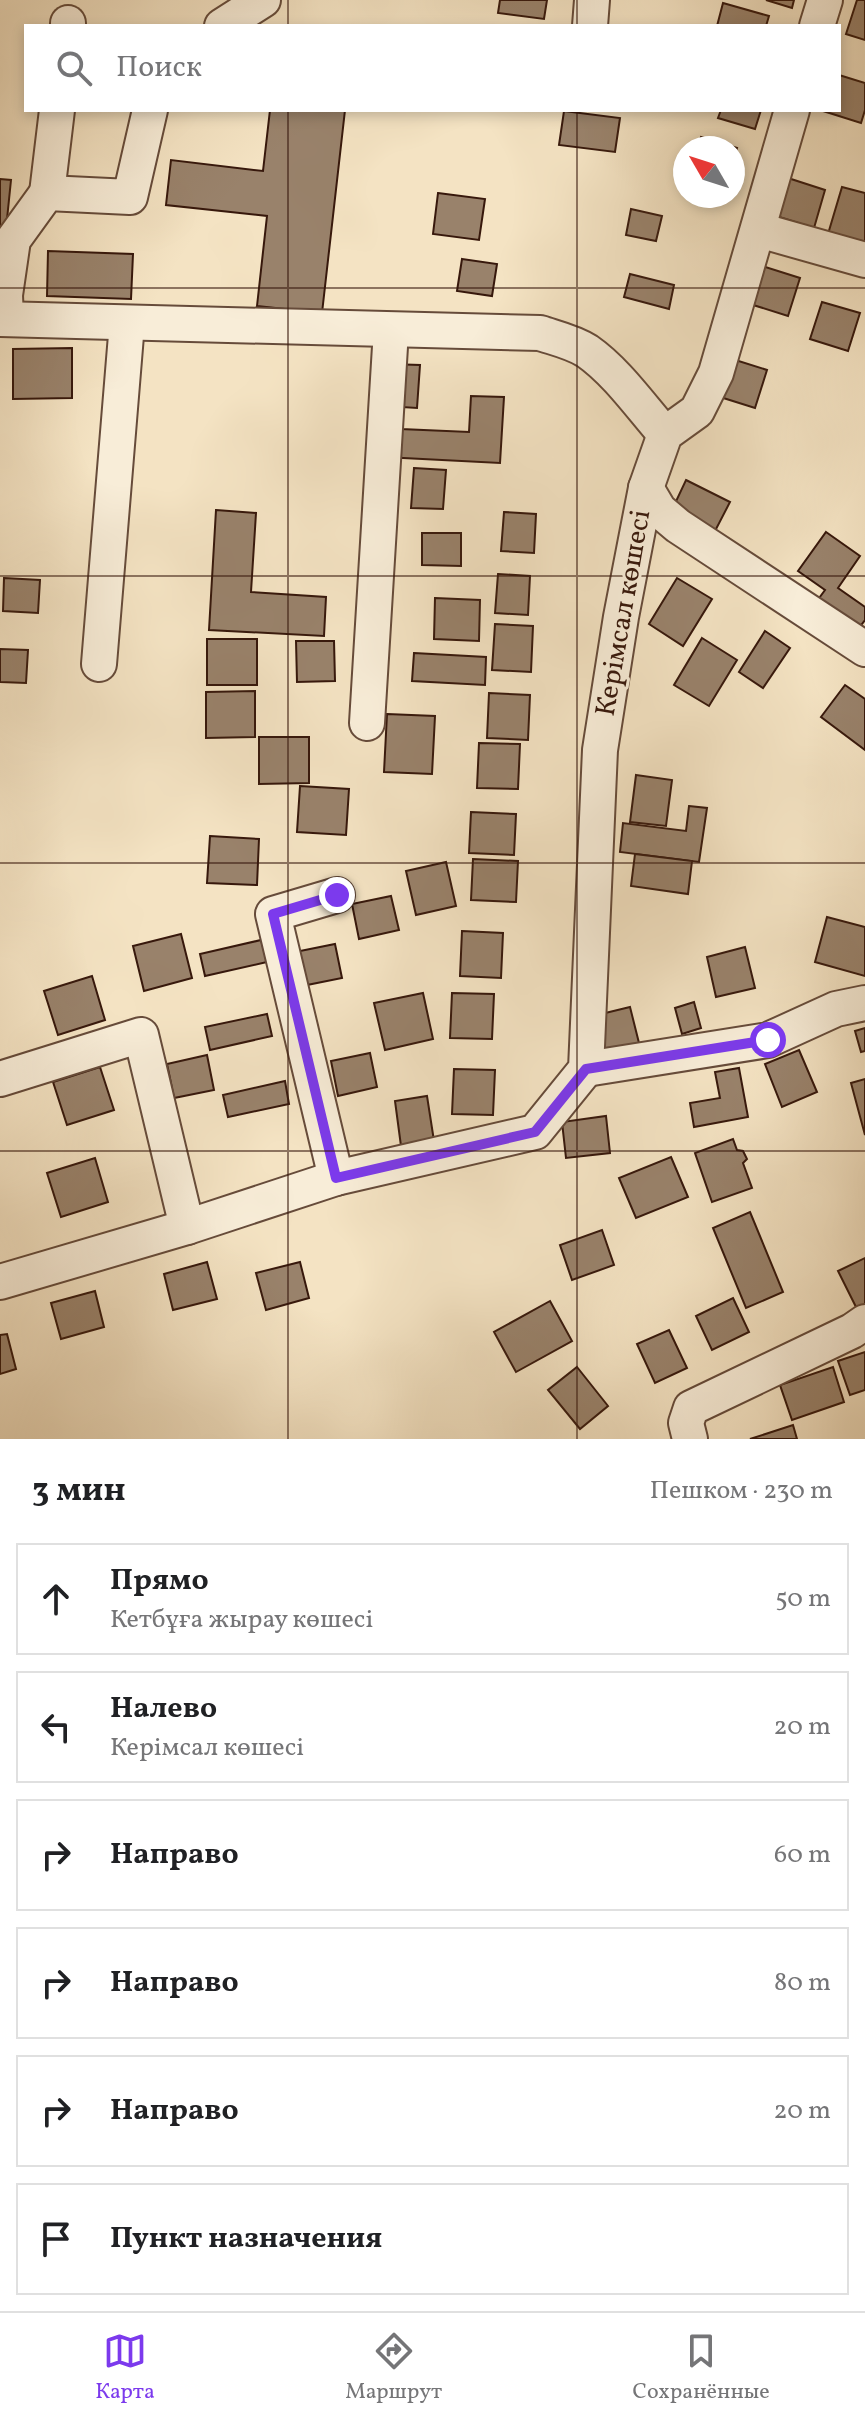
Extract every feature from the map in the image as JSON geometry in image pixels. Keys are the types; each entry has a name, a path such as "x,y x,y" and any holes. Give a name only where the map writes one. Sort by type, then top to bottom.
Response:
{"street":[{"path":"225,24 263,0"},
{"path":"590,24 592,0"},
{"path":"818,24 825,0"},
{"path":"57,112 47,193 13,240 3,319 540,333 587,351 618,380 665,434 697,411 716,373 791,112"},
{"path":"47,193 130,197 150,112"},
{"path":"759,230 865,260"},
{"path":"99,664 127,323"},
{"path":"367,723 391,330"},
{"name":"Керімсал көшесі","path":"586,1069 600,750 646,488 665,434"},
{"path":"646,488 659,510 678,526 865,649"},
{"path":"336,1178 273,914 337,895"},
{"path":"0,1282 187,1227 336,1178 535,1132 586,1069 768,1040 836,1009 865,1003"},
{"path":"0,1079 141,1035 187,1227"},
{"path":"690,1439 686,1423 691,1408 865,1322"}],"building":[{"path":"500,0 547,0 544,19 498,13"},
{"path":"766,0 794,0 792,8"},
{"path":"857,0 865,0 865,40 846,34"},
{"path":"723,3 769,16 767,24 718,24"},
{"path":"841,76 865,83 865,110 861,123 826,112 841,112"},
{"path":"270,112 345,112 322,313 257,306 267,216 166,205 171,160 263,171"},
{"path":"564,112 620,118 615,152 559,145"},
{"path":"720,112 760,112 755,129 718,118"},
{"path":"788,178 825,190 814,228 776,216"},
{"path":"0,179 11,180 6,229 0,228"},
{"path":"842,187 865,193 865,244 828,234"},
{"path":"438,193 485,199 479,240 433,234"},
{"path":"631,209 662,216 656,241 626,235"},
{"path":"48,251 133,254 131,299 47,296"},
{"path":"462,259 497,264 492,296 457,291"},
{"path":"762,266 800,278 788,316 750,304"},
{"path":"630,274 674,285 669,309 624,297"},
{"path":"822,302 860,313 848,351 810,339"},
{"path":"72,348 72,398 13,399 13,349"},
{"path":"729,358 767,370 755,408 717,396"},
{"path":"389,364 420,365 417,408 402,407 401,429 469,432 471,396 504,397 500,463 384,457"},
{"path":"414,468 446,470 443,509 411,508"},
{"path":"686,480 730,502 714,533 671,512"},
{"path":"216,510 256,513 251,592 326,597 324,636 209,630"},
{"path":"504,512 536,514 534,553 501,551"},
{"path":"826,532 860,556 838,588 865,607 865,620 855,633 814,605 825,590 798,571"},
{"path":"422,533 461,533 461,566 422,565"},
{"path":"498,574 530,576 528,615 495,613"},
{"path":"4,578 40,580 38,613 3,611"},
{"path":"677,578 712,599 683,646 649,624"},
{"path":"435,598 480,600 479,641 434,639"},
{"path":"495,624 533,626 531,672 492,670"},
{"path":"765,631 790,648 763,688 739,672"},
{"path":"702,638 737,660 709,706 674,685"},
{"path":"207,639 257,639 257,685 207,685"},
{"path":"296,641 334,641 335,681 297,682"},
{"path":"0,649 28,650 26,683 0,682"},
{"path":"414,653 486,657 485,685 412,681"},
{"path":"845,685 865,699 865,750 821,717"},
{"path":"255,691 255,737 206,738 206,692"},
{"path":"489,693 530,695 528,740 487,738"},
{"path":"387,714 435,716 432,774 384,772"},
{"path":"259,737 309,737 309,783 259,784"},
{"path":"479,743 520,744 518,789 477,788"},
{"path":"636,775 672,780 666,826 630,822"},
{"path":"300,786 349,789 346,835 297,832"},
{"path":"689,806 707,808 699,862 620,852 623,823 686,831"},
{"path":"471,812 516,814 514,855 469,853"},
{"path":"210,836 259,839 257,885 207,883"},
{"path":"635,854 692,861 688,894 631,886"},
{"path":"473,859 518,861 516,902 471,900"},
{"path":"446,862 456,906 416,915 406,871"},
{"path":"391,896 399,930 359,939 352,904"},
{"path":"827,917 865,927 865,976 815,962"},
{"path":"462,931 503,933 501,978 460,976"},
{"path":"181,934 192,978 144,991 133,946"},
{"path":"261,940 267,962 205,976 200,954"},
{"path":"335,944 342,978 302,986 295,952"},
{"path":"745,947 755,988 716,997 707,957"},
{"path":"92,976 105,1020 58,1035 44,991"},
{"path":"423,993 433,1039 385,1050 374,1003"},
{"path":"452,993 494,994 492,1039 450,1038"},
{"path":"694,1002 701,1028 682,1034 675,1008"},
{"path":"630,1007 640,1047 606,1055 597,1015"},
{"path":"267,1014 272,1036 210,1050 205,1027"},
{"path":"865,1028 865,1051 861,1052 855,1031"},
{"path":"799,1050 817,1092 782,1107 765,1064"},
{"path":"370,1053 377,1087 338,1096 331,1061"},
{"path":"207,1055 214,1090 174,1098 167,1064"},
{"path":"100,1067 114,1110 67,1125 53,1082"},
{"path":"739,1068 748,1117 694,1127 690,1103 720,1098 715,1072"},
{"path":"454,1069 495,1070 493,1115 452,1114"},
{"path":"865,1079 865,1135 851,1083"},
{"path":"285,1081 289,1104 228,1117 223,1095"},
{"path":"427,1096 434,1141 401,1146 395,1101"},
{"path":"606,1116 610,1153 566,1158 562,1122"},
{"path":"733,1139 737,1150 743,1151 747,1159 743,1163 752,1188 712,1202 695,1153"},
{"path":"671,1157 688,1197 636,1218 619,1178"},
{"path":"95,1158 108,1202 61,1217 47,1173"},
{"path":"750,1212 783,1292 746,1308 713,1228"},
{"path":"602,1230 614,1265 572,1280 560,1245"},
{"path":"865,1258 865,1312 860,1315 838,1271"},
{"path":"207,1262 217,1299 173,1310 164,1274"},
{"path":"300,1262 309,1298 266,1310 256,1273"},
{"path":"95,1291 104,1327 61,1339 51,1303"},
{"path":"733,1298 749,1332 712,1350 696,1316"},
{"path":"550,1301 572,1341 516,1372 494,1332"},
{"path":"669,1330 687,1368 655,1383 637,1344"},
{"path":"7,1334 16,1369 0,1374 0,1335"},
{"path":"865,1352 865,1390 850,1395 838,1361"},
{"path":"577,1367 608,1406 580,1429 548,1390"},
{"path":"833,1367 844,1402 792,1420 780,1385"},
{"path":"793,1425 797,1439 750,1439"}],"route":[{"path":"337,895 273,914 336,1178 535,1132 586,1069 768,1040"}]}
